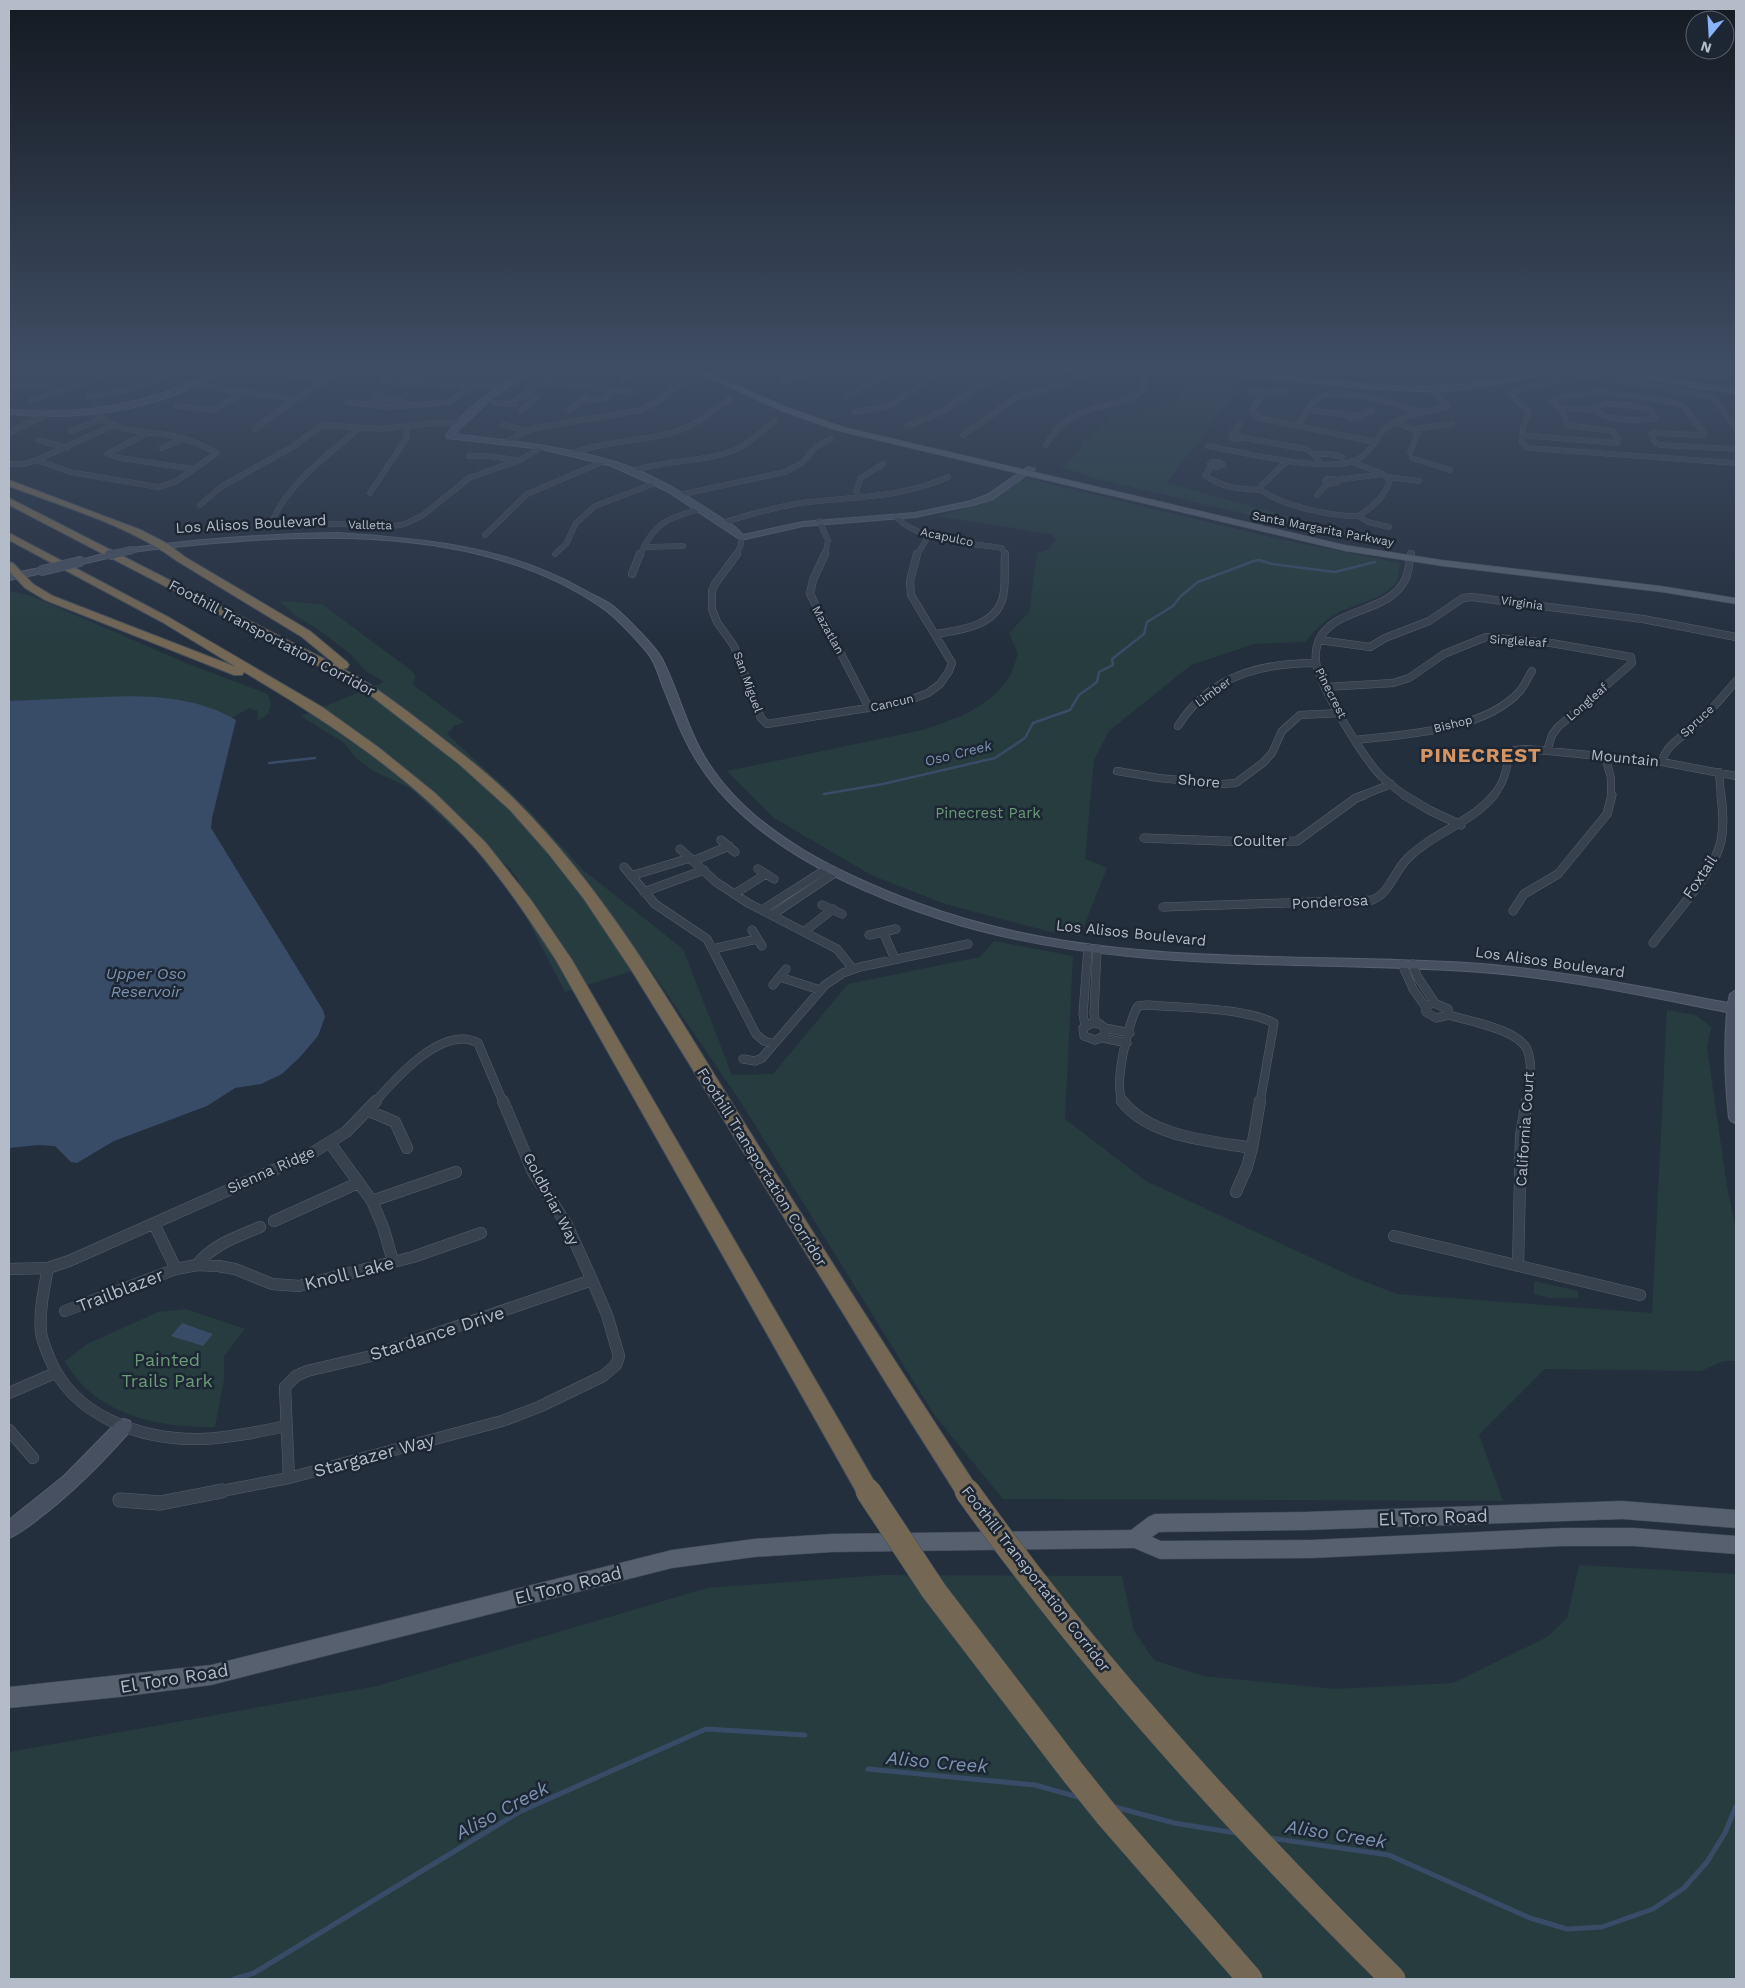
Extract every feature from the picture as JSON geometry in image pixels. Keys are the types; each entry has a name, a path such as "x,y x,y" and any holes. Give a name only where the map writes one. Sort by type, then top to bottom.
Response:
{"highway":[{"path":"9,484 137,532 164,546 181,559 306,634 365,685"},
{"name":"Foothill Transportation Corridor","path":"9,501 365,685 464,761 515,807 553,850 589,896 640,969 895,1380 965,1488 1022,1566 1124,1690 1220,1800 1324,1911 1393,1979"},
{"path":"9,536 166,620 317,710 409,777 481,846 526,903 580,988 866,1488 934,1591 989,1665 1107,1816 1250,1979"},
{"path":"9,565 12,578 65,606 239,672 286,692"}],"main road":[{"name":"Santa Margarita Parkway","path":"975,459 1023,470"},
{"name":"Santa Margarita Parkway","path":"980,459 1294,538 1410,556 1652,588 1736,602"},
{"name":"Santa Margarita Parkway","path":"1410,556 1640,580 1736,595"},
{"name":"El Toro Road","path":"1135,1539 1155,1523 1315,1521 1622,1510 1736,1519"},
{"name":"El Toro Road","path":"9,1698 119,1687 211,1675 672,1559 754,1548 832,1543 1135,1539 1160,1550 1312,1549 1572,1537 1634,1537 1736,1545"}],"street":[{"path":"9,464 24,464 40,459"},
{"path":"125,459 194,469"},
{"path":"37,460 77,474 158,486 175,482 209,459"},
{"path":"200,505 210,494 271,459"},
{"path":"272,522 273,514 288,496 327,459"},
{"path":"370,493 393,459"},
{"path":"509,459 518,460"},
{"path":"595,459 658,482 722,523 741,538 786,527 819,522 915,515 990,497 1023,470"},
{"path":"632,471 662,462 688,459"},
{"path":"679,495 785,472 802,463 806,459"},
{"path":"1275,459 1320,464 1352,462 1358,459"},
{"path":"1317,459 1320,464"},
{"path":"1419,459 1450,470"},
{"path":"1668,459 1736,463"},
{"name":"Valletta","path":"272,522 408,525 435,506 465,480 518,460"},
{"path":"485,535 527,494 604,461"},
{"path":"1261,490 1261,486 1287,461"},
{"path":"1212,466 1205,475 1210,480 1236,488 1261,490 1264,494 1279,500 1339,515 1357,516 1366,513 1388,487 1390,480 1386,476 1352,462"},
{"path":"859,498 856,491 861,478 882,464"},
{"path":"965,503 1023,470"},
{"path":"1317,495 1328,483 1337,483 1336,480 1386,476 1419,481"},
{"path":"722,523 758,512 802,503 906,494 920,490 948,477"},
{"path":"556,554 566,544 576,523 595,506 658,482"},
{"path":"980,494 990,497"},
{"path":"632,574 651,531 679,514 700,509"},
{"path":"1357,516 1368,522 1389,527"},
{"name":"Acapulco","path":"896,517 906,527 929,535 1002,548"},
{"name":"Mazatlan","path":"819,522 828,540 823,558 810,584 810,594 869,708"},
{"name":"Los Alisos Boulevard","path":"12,578 132,550 233,538 295,535 397,539 438,544 490,555 535,569 569,583 613,610 647,644 655,655 704,765 740,806 770,832 832,870 887,896 978,927 1092,948 1180,956 1408,964 1513,970 1592,982 1735,1009"},
{"name":"Cancun","path":"763,722 772,724 916,698 942,683 952,663 908,587 921,544 929,535"},
{"name":"San Miguel","path":"741,538 737,554 721,572 713,587 712,612 719,626 734,645 763,722"},
{"path":"644,547 684,546"},
{"path":"936,634 976,625 997,611 1003,593 1005,552 1002,548"},
{"path":"1319,640 1329,626 1338,620 1378,603 1402,584 1406,577 1410,556"},
{"name":"Virginia","path":"1319,640 1370,647 1385,638 1429,621 1463,598 1472,597 1643,619 1736,637"},
{"name":"Singleleaf","path":"1326,687 1365,686 1402,680 1422,671 1444,654 1486,637 1551,643 1614,652 1631,657"},
{"name":"Pinecrest","path":"1319,640 1316,663 1326,687 1371,764 1391,784 1418,804 1461,825"},
{"name":"Longleaf","path":"1547,751 1552,735 1558,727 1632,663 1631,657"},
{"name":"Limber","path":"1178,726 1185,713 1230,678 1261,667 1316,663"},
{"name":"Bishop","path":"1356,740 1434,729 1482,716 1514,696 1527,684 1532,671"},
{"name":"Spruce","path":"1662,762 1664,753 1672,744 1696,726 1736,681"},
{"name":"Shore","path":"1117,771 1159,778 1222,784 1236,783 1264,762 1272,753 1282,731 1300,715 1341,713"},
{"name":"Mountain","path":"1514,750 1547,751 1662,762 1736,776"},
{"name":"Ponderosa","path":"1163,907 1366,902 1379,898 1392,876 1410,857 1461,825 1485,806 1502,787 1510,764 1509,753 1514,750"},
{"path":"1513,911 1524,894 1558,874 1607,814 1612,793 1611,778 1605,756"},
{"name":"Foxtail","path":"1653,944 1714,860 1721,843 1723,825 1719,772"},
{"name":"Coulter","path":"1144,838 1248,842 1297,841 1356,798 1391,784"},
{"path":"721,840 736,852"},
{"path":"631,876 692,859 728,846"},
{"path":"680,849 734,894 837,949 853,969"},
{"path":"624,867 655,904 708,939 756,1034 764,1041 774,1044"},
{"path":"758,869 774,879"},
{"path":"644,892 704,870"},
{"path":"762,910 832,870"},
{"path":"772,915 832,870"},
{"path":"734,894 766,874"},
{"path":"822,905 842,914"},
{"path":"805,931 832,909"},
{"path":"869,934 896,929"},
{"path":"713,949 759,942 752,930"},
{"path":"883,932 895,960"},
{"path":"742,1059 755,1061 762,1058 820,990 837,976 853,969 968,944"},
{"path":"1092,948 1083,1014 1085,1025 1082,1030 1084,1036 1095,1040 1103,1038 1127,1044"},
{"path":"1092,948 1094,1013 1107,1034 1103,1038"},
{"name":"California Court","path":"1408,964 1435,1003 1446,1007 1449,1015"},
{"name":"California Court","path":"1408,964 1413,989 1425,1006 1426,1012 1432,1017 1444,1018 1449,1015 1510,1034 1522,1042 1528,1051 1531,1083 1521,1136 1518,1266"},
{"path":"773,985 786,969"},
{"path":"780,976 820,990"},
{"path":"1736,994 1732,1082 1736,1118"},
{"path":"1425,1006 1435,1003"},
{"path":"1236,1192 1247,1167 1252,1148 1275,1026 1272,1021 1266,1018 1225,1012 1144,1005 1136,1008 1122,1062 1120,1093 1125,1105 1132,1112 1153,1125 1170,1131 1252,1148"},
{"path":"1085,1025 1101,1026 1130,1033"},
{"name":"Sienna Ridge","path":"9,1269 48,1268 69,1261 330,1143 356,1123 403,1069 416,1059 435,1048 457,1039 470,1038"},
{"name":"Goldbriar Way","path":"470,1038 478,1043 533,1172 567,1225 592,1280 607,1314 619,1356 616,1366"},
{"path":"367,1110 395,1122 407,1148"},
{"path":"330,1143 372,1201 383,1227 393,1261"},
{"path":"372,1201 456,1172"},
{"path":"274,1221 358,1183"},
{"path":"154,1224 176,1268"},
{"path":"197,1266 202,1256 210,1250 260,1227"},
{"name":"Knoll Lake","path":"176,1268 197,1266 235,1269 272,1284 299,1286 413,1257 481,1232"},
{"path":"1394,1236 1640,1295"},
{"path":"48,1268 42,1296 40,1330 55,1373 68,1391 102,1416 124,1426 161,1436 198,1439 240,1435 286,1426 288,1478"},
{"name":"Trailblazer","path":"64,1311 176,1268"},
{"name":"Stardance Drive","path":"286,1426 285,1387 296,1376 307,1370 370,1356 592,1280"},
{"name":"Stargazer Way","path":"120,1500 160,1503 288,1478 502,1420 539,1407 603,1376 616,1366"},
{"path":"9,1393 55,1373"},
{"path":"9,1530 55,1496 124,1426"},
{"path":"9,1430 33,1458"}],"green space":[{"path":"1071,459 1185,459 1163,487 1167,483 1304,521 1379,538 1377,542 1322,532 1101,480 1061,467"},
{"name":"Pinecrest Park","path":"1022,479 1030,479 1278,539 1400,563 1397,580 1385,593 1337,613 1320,626 1305,642 1254,644 1191,665 1109,731 1094,760 1085,859 1107,868 1080,936 1051,932 945,904 871,875 774,818 727,771 922,730 959,717 993,696 1010,676 1018,654 1009,633 1029,612 1037,553 1048,550 1056,539 1051,534 936,516 981,502"},
{"path":"9,591 31,596 191,665 268,694 271,704 268,714 257,721 258,711 249,708 232,718 190,702 150,697 9,701"},
{"path":"279,601 322,604 412,671 415,676 413,685 464,722 454,726 447,734 524,805 582,869 683,949 732,1075 773,1074 848,984 980,957 994,941 1073,956 1065,1119 1146,1181 1353,1277 1397,1294 1652,1313 1667,1010 1696,1015 1711,1027 1707,1048 1727,1186 1736,1230 1736,1361 1724,1361 1701,1371 1545,1369 1479,1435 1503,1501 1003,1499 935,1416 742,1104 648,966 565,992 519,903 519,881 509,867 455,830 410,788 373,771 356,758 344,743 301,716 384,682 366,671 348,652 296,616"},
{"path":"1534,1281 1578,1291 1578,1298 1550,1298 1534,1294"},
{"name":"Painted Trails Park","path":"186,1309 245,1329 224,1356 224,1380 215,1427 172,1425 130,1415 110,1406 93,1394 77,1379 65,1361 87,1344 158,1312"},
{"path":"1579,1565 1736,1574 1736,1979 9,1979 9,1752 377,1686 707,1588 884,1575 1122,1576 1134,1631 1154,1660 1203,1676 1335,1689 1453,1683 1547,1637 1567,1618"}],"water":[{"name":"Upper Oso Reservoir","path":"153,697 188,702 221,712 236,720 211,828 323,1010 325,1017 318,1036 282,1074 261,1084 235,1088 207,1106 114,1141 77,1163 71,1162 55,1146 38,1145 9,1148 9,701"},
{"path":"182,1323 213,1334 203,1346 171,1336"}],"waterway":[{"name":"Oso Creek","path":"824,794 883,784 995,758 1025,738 1033,723 1070,710 1079,695 1097,682 1099,672 1113,665 1112,659 1144,634 1147,622 1173,606 1181,596 1198,582 1259,560 1272,564 1335,572 1375,562"},
{"name":"Oso Creek","path":"269,763 315,758"},
{"name":"Aliso Creek","path":"234,1979 254,1973 519,1812 706,1729 805,1735"},
{"name":"Aliso Creek","path":"868,1769 1035,1785 1078,1797"},
{"name":"Aliso Creek","path":"1270,1838 1389,1855 1530,1918 1567,1929 1602,1927 1653,1909 1684,1888 1707,1862 1725,1833 1736,1806"},
{"name":"Aliso Creek","path":"1115,1807 1174,1823 1236,1833"}],"district":[{"name":"PINECREST","path":"1481,755"}]}
